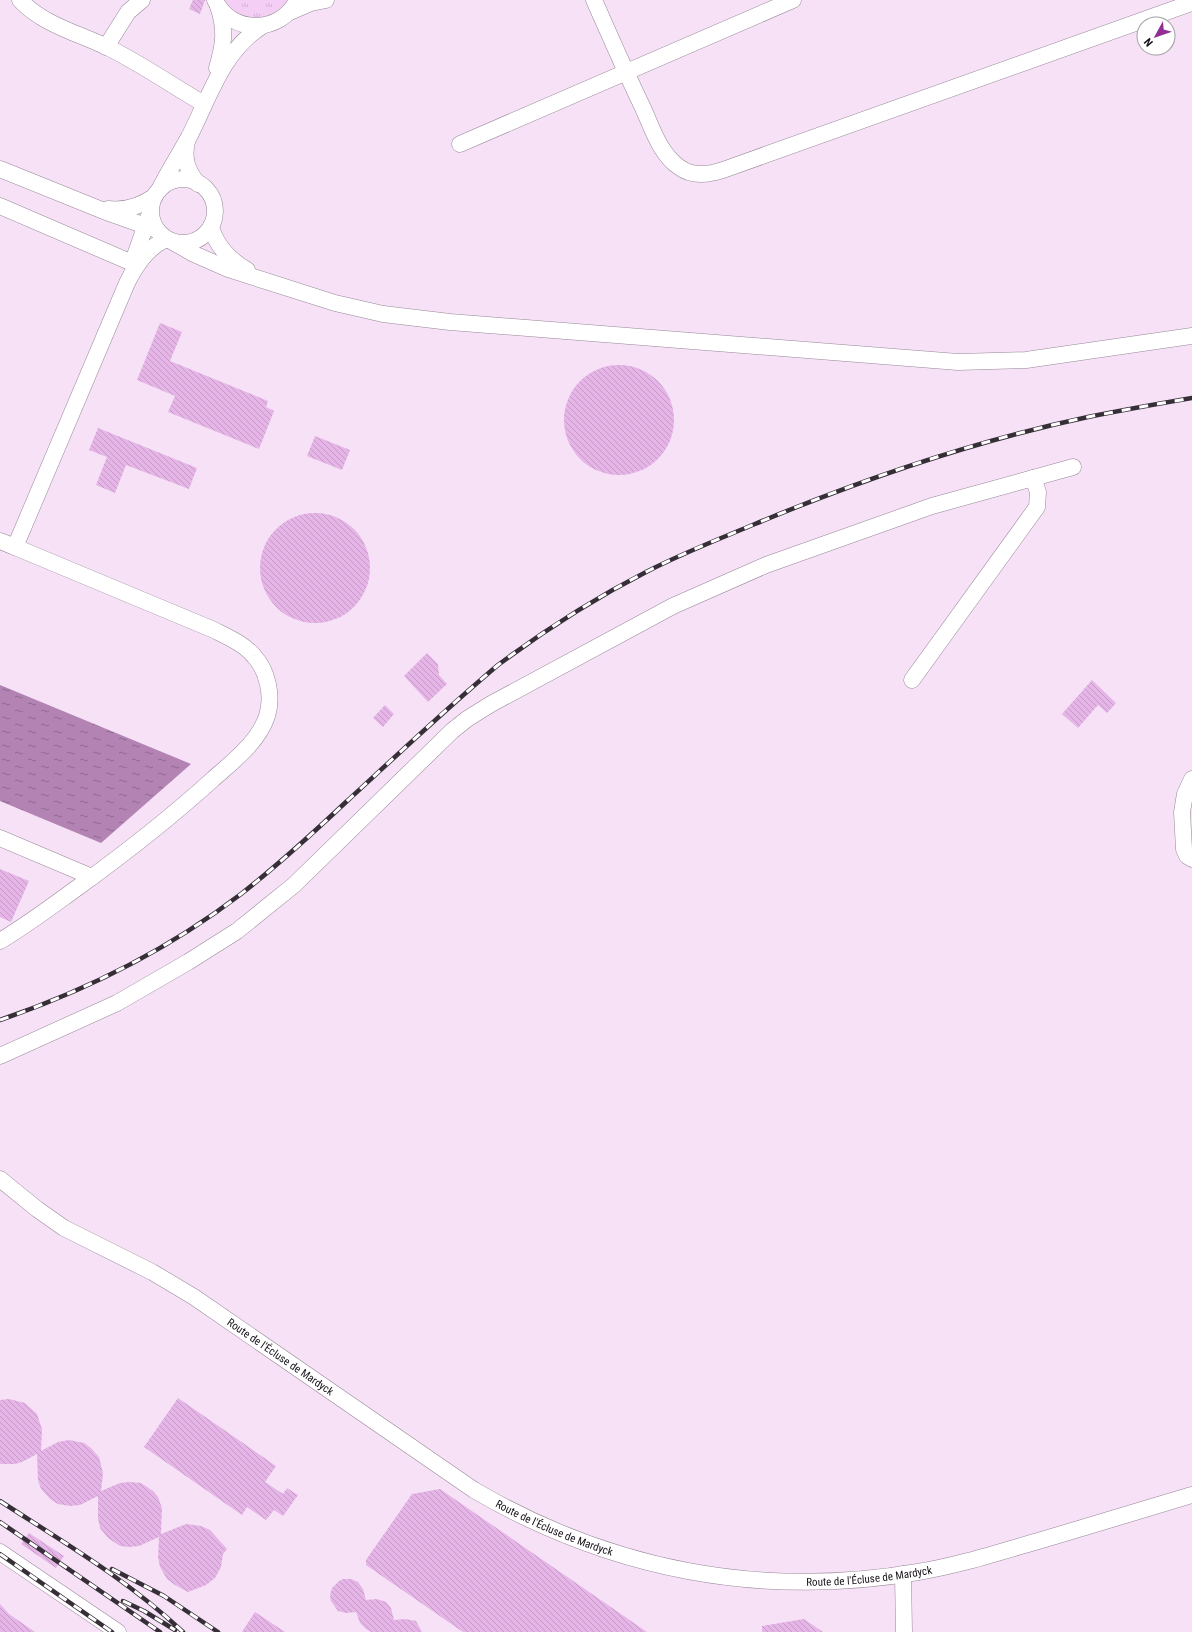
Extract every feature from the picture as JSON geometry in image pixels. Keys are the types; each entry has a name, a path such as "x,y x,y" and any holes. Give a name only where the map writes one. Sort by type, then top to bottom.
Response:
{"street":[{"path":"20,0 39,16 106,47 204,104"},
{"path":"106,47 128,12 142,0"},
{"path":"217,3 225,14 237,22 251,26 262,26 276,22 294,6 326,0"},
{"path":"594,0 626,72 660,144 669,159 680,168 690,173 700,174 723,170 1191,2"},
{"path":"460,144 793,0"},
{"path":"15,547 135,264 158,219 188,137 212,85 223,43 224,26 217,3"},
{"path":"212,85 229,57 238,46 249,35 262,26"},
{"path":"188,137 186,162 188,169 198,184"},
{"path":"0,169 94,208 158,219 206,260 237,272 265,279"},
{"path":"94,208 110,210 131,208 146,202 158,219 185,243 197,240 205,234 211,226 214,214 213,204 208,192 198,184 188,180 178,180 166,184 158,219 150,248 135,264"},
{"path":"0,206 135,264"},
{"path":"211,226 218,242 228,256 243,268 265,279 308,295 347,306 407,317 958,362 1026,360 1192,336"},
{"path":"0,1056 118,1003 178,969 237,931 294,885 445,738 467,719 491,704 673,606 746,573 853,533 963,496 1073,467"},
{"path":"912,680 1037,507 1038,492 1033,478"},
{"path":"0,541 222,634 244,647 255,657 262,669 267,684 269,700 267,715 261,729 247,747 155,830 35,918 0,941"},
{"path":"1192,779 1185,794 1182,812 1184,849 1187,856 1192,859"},
{"path":"0,838 92,877"},
{"name":"Route de l'Écluse de Mardyck","path":"0,1179 56,1222 89,1241 152,1272 194,1297 474,1490 515,1514 552,1531 632,1559 690,1573 716,1577 797,1582 863,1580 904,1574 975,1559 1192,1495"},
{"path":"0,1552 118,1632"},
{"path":"904,1574 904,1632"}],"shaded area":[{"path":"0,0 1192,0 1192,1632 0,1632"}],"green space":[{"path":"224,0 288,0 273,14 256,18 239,14"}],"water":[{"path":"0,685 191,764 101,843 0,801"}],"building":[{"path":"193,0 205,0 200,14 189,9"},
{"path":"160,323 182,332 170,361 268,401 266,407 274,411 259,449 168,412 175,396 137,380"},
{"path":"619,365 640,369 658,381 670,399 674,420 670,441 658,459 640,471 619,475 598,471 580,459 568,441 564,420 568,399 580,381 598,369"},
{"path":"98,428 197,468 189,489 126,465 115,493 96,485 107,457 89,450"},
{"path":"315,436 350,450 342,470 307,456"},
{"path":"315,513 336,517 346,522 354,529 361,537 366,547 370,568 366,589 361,599 354,607 346,614 336,619 315,623 294,619 284,614 276,607 269,599 264,589 260,568 264,547 269,537 276,529 284,522 294,517"},
{"path":"427,653 438,664 439,675 447,684 428,702 404,676"},
{"path":"1092,680 1116,703 1107,713 1098,705 1078,728 1062,714"},
{"path":"385,705 394,714 383,727 373,718"},
{"path":"0,869 29,881 11,922 0,917"},
{"path":"178,1398 276,1466 265,1482 283,1494 287,1488 298,1495 283,1516 274,1510 266,1520 247,1507 242,1515 144,1447"},
{"path":"9,1399 25,1403 37,1414 42,1429 41,1451 58,1442 69,1440 84,1443 91,1448 99,1457 103,1473 101,1491 120,1483 130,1482 141,1483 153,1491 158,1497 162,1508 161,1534 186,1524 201,1526 210,1530 227,1549 223,1554 221,1567 215,1578 206,1585 188,1592 167,1579 160,1567 158,1557 159,1537 139,1546 120,1546 108,1538 100,1528 98,1518 98,1496 80,1505 70,1506 58,1504 50,1499 41,1489 38,1480 37,1454 15,1464 0,1464 0,1400"},
{"path":"440,1489 647,1632 463,1632 366,1565 366,1560 412,1494"},
{"path":"29,1533 64,1556 56,1568 21,1544"},
{"path":"343,1579 351,1579 358,1582 363,1589 366,1600 377,1599 386,1602 391,1608 394,1620 405,1619 416,1621 422,1632 371,1632 360,1623 356,1612 346,1613 338,1611 331,1601 330,1595 332,1588"},
{"path":"0,1604 9,1614 35,1632 0,1632"},
{"path":"255,1612 285,1632 242,1632"},
{"path":"804,1619 823,1632 762,1632 762,1626"}],"railway":[{"path":"0,1020 32,1009 95,982 156,950 213,914 255,883 295,849 498,665 571,615 648,571 701,546 796,507 919,463 1045,427 1101,414 1192,398"},
{"path":"0,1501 118,1579 140,1595 183,1632"},
{"path":"0,1522 160,1632"},
{"path":"0,1554 112,1632"},
{"path":"112,1569 164,1596 218,1632"},
{"path":"123,1601 144,1611 175,1630"}]}
